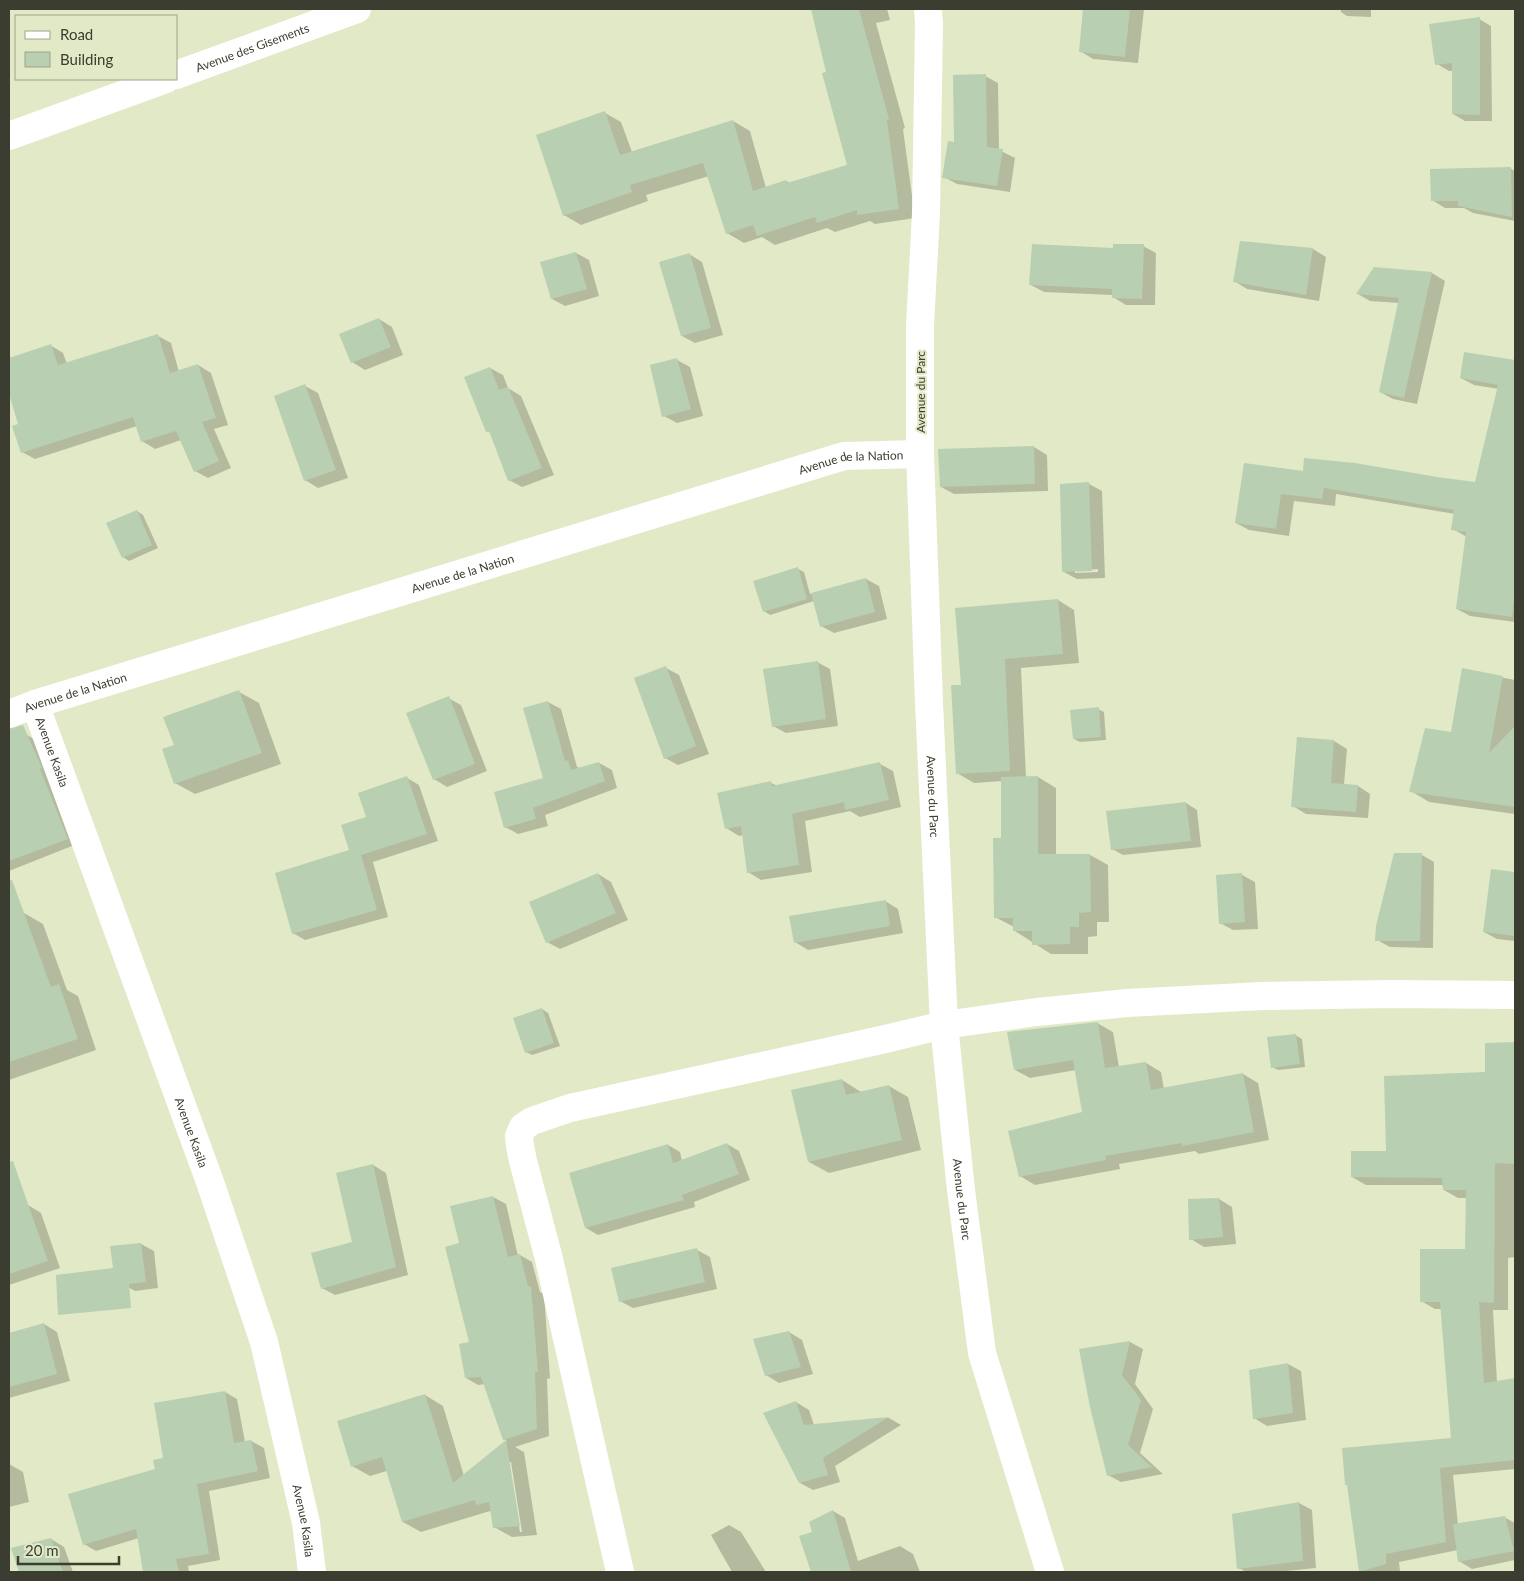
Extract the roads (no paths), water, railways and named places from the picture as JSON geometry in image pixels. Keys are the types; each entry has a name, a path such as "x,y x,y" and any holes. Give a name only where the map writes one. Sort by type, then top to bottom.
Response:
{"street":[{"name":"Avenue des Gisements","path":"178,74 357,9"},
{"name":"Avenue du Parc","path":"928,9 930,24 926,213 920,326 920,454 944,1025 960,1190 982,1353 1050,1572"},
{"path":"9,136 163,80"},
{"name":"Avenue de la Nation","path":"9,714 35,704 844,456 920,454"},
{"name":"Avenue Kasila","path":"35,704 210,1182 264,1342 306,1523 312,1572"},
{"path":"620,1572 549,1259 523,1161 520,1136 523,1127 532,1121 570,1108 944,1025 1046,1011 1252,997 1391,994 1515,995"}]}
